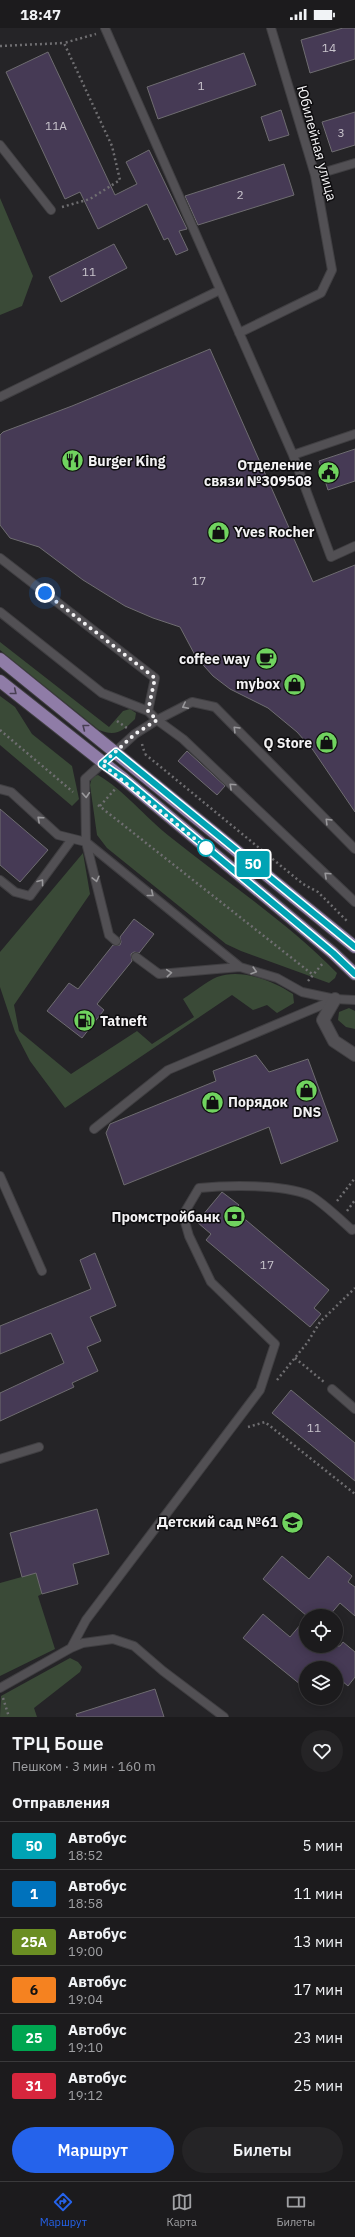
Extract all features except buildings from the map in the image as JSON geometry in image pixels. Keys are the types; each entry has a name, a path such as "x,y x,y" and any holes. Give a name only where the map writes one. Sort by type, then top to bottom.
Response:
{"main road":[{"path":"0,660 116,752 355,947"},
{"path":"0,681 102,764 124,779 296,922 355,974"}],"street":[{"path":"335,1000 323,1020 334,1041 355,1055"}],"lane":[{"name":"Юбилейная улица","path":"239,333 320,293 332,270 315,176 271,28"},
{"path":"106,30 293,455 331,557 355,546"},
{"path":"0,145 50,210"},
{"path":"315,176 355,163"},
{"path":"0,397 220,290"},
{"path":"293,455 355,434"},
{"path":"0,558 155,678 148,711"},
{"path":"0,612 102,693 148,711 157,720 183,739 355,902"},
{"path":"116,941 110,935 86,842 87,804 85,779 135,734 157,720 192,702 215,707 355,849"},
{"path":"0,789 11,792 58,835 72,840 86,842 240,967"},
{"path":"0,880 15,892 30,896 72,840"},
{"path":"136,957 159,974 240,967 277,978 302,992 335,1000 355,1000"},
{"path":"94,1129 168,1070 335,1000"},
{"path":"0,1176 42,1271"},
{"path":"71,1648 86,1620 260,1390 275,1344 211,1282 188,1236 183,1215 199,1188 228,1185 282,1189 310,1195 352,1230 355,1229"},
{"path":"332,1389 355,1409"},
{"path":"0,1459 39,1447"},
{"path":"1,1692 83,1642 113,1639 134,1646 163,1671 224,1717"}],"path":[{"path":"0,46 64,43 106,30"},
{"path":"50,210 90,198 120,180 112,146 64,43"},
{"path":"0,730 87,804 100,806 312,974"},
{"path":"145,754 303,884 318,892 354,928"},
{"path":"302,992 312,974 324,963"},
{"path":"329,1211 355,1178"},
{"path":"274,1384 307,1343 320,1322 355,1288"},
{"path":"295,1358 332,1389"},
{"path":"247,1423 243,1428 266,1422 355,1494"},
{"path":"1,1692 9,1717"}],"green space":[{"path":"0,198 33,276 22,306 0,315"},
{"path":"0,642 109,727 123,711 130,709 136,713 135,719 119,732 110,733 99,730 0,650"},
{"path":"0,696 15,707 32,734 72,766 79,799 72,806 0,745"},
{"path":"98,775 117,788 160,829 297,936 337,973 335,978 329,983 241,951 226,944 107,848 97,835 90,785 92,777"},
{"path":"83,853 90,894 14,1005 19,1031 71,1074 137,1031 152,1044 194,1017 183,999 217,977 237,974 257,977 293,994 294,1003 277,1013 267,1005 253,1010 232,995 65,1108 30,1061 15,1032 0,987 0,952"},
{"path":"349,1008 355,1011 355,1029 346,1027 338,1020 339,1012"},
{"path":"36,1573 42,1594 38,1596 55,1649 0,1676 0,1583"},
{"path":"70,1658 78,1662 82,1667 80,1672 34,1708 37,1717 0,1717 1,1696"}],"bus line":[{"name":"50","path":"355,947 116,752 102,764 124,779 333,953 355,974"}],"place":[{"name":"Burger King","path":"73,461"},
{"name":"Отделение связи №309508","path":"328,473"},
{"name":"Yves Rocher","path":"218,532"},
{"name":"coffee way","path":"266,659"},
{"name":"mybox","path":"295,684"},
{"name":"Q Store","path":"327,743"},
{"name":"Tatneft","path":"85,1021"},
{"name":"DNS","path":"307,1090"},
{"name":"Порядок","path":"212,1102"},
{"name":"Промстройбанк","path":"235,1217"},
{"name":"Детский сад №61","path":"293,1522"}],"route":[{"path":"45,593 155,678 148,711 157,720 135,734 102,764 124,779 210,851 206,848"}]}
